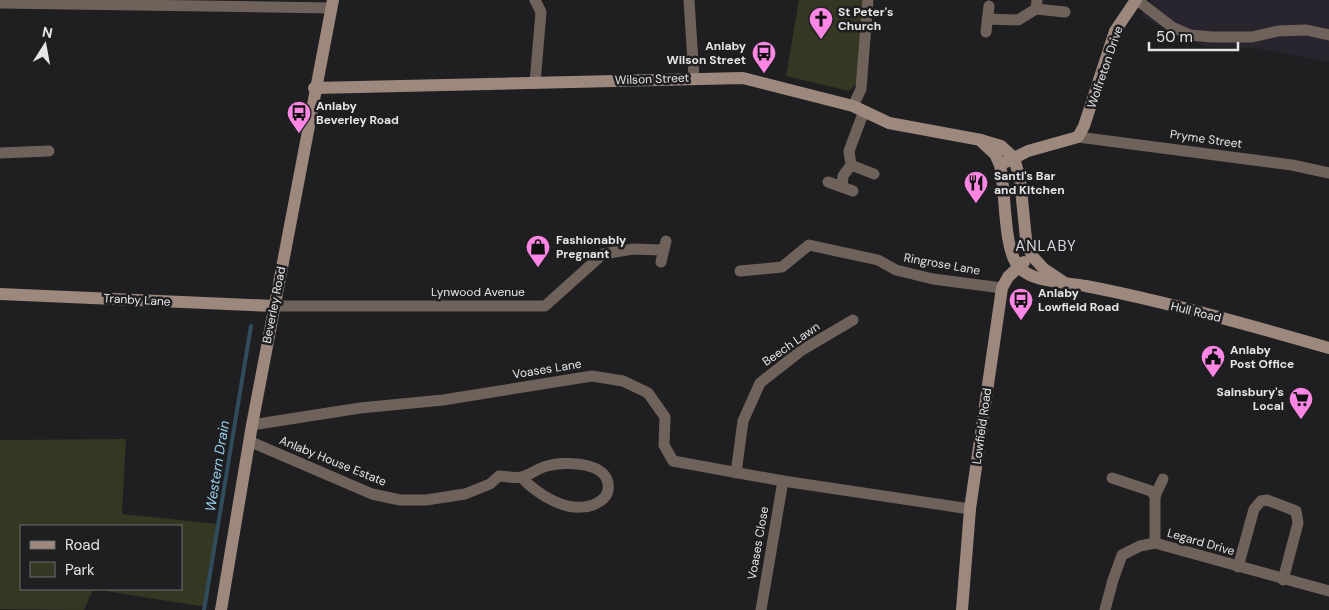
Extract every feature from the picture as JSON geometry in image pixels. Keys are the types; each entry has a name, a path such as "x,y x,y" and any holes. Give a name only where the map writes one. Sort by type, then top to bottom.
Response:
{"street":[{"path":"535,0 541,12 535,83"},
{"path":"689,0 694,78"},
{"path":"828,182 847,189 843,176 851,165 849,150 861,89 868,0"},
{"path":"1136,0 1172,27 1190,35 1212,37 1252,36 1278,31 1306,30 1329,35"},
{"name":"Wolfreton Drive","path":"1078,137 1084,126 1115,32 1136,0"},
{"path":"0,4 332,4"},
{"name":"Beverley Road","path":"221,610 251,442 252,425 314,88 332,4"},
{"path":"987,19 1018,20 1037,5 1065,12"},
{"path":"986,32 989,6"},
{"name":"Wilson Street","path":"314,88 743,78 858,108 889,123 980,140 1001,146 1014,158"},
{"path":"1000,165 1028,151 1078,137"},
{"name":"Pryme Street","path":"1078,137 1292,165 1329,173"},
{"path":"980,140 995,154 1000,165 1010,242 1019,266 1035,277 1062,281"},
{"path":"0,153 49,151"},
{"path":"1014,158 1020,179 1026,239 1032,256 1044,269 1062,281"},
{"path":"851,165 874,174"},
{"name":"Ringrose Lane","path":"740,271 782,267 809,245 878,260 896,270 933,279 1002,288"},
{"name":"Lynwood Avenue","path":"274,306 545,306 603,254 633,249 663,251"},
{"name":"Lowfield Road","path":"962,610 970,509 1002,288 1019,266 1032,256"},
{"name":"Hull Road","path":"1062,281 1186,309 1329,348"},
{"name":"Tranby Lane","path":"0,294 274,306"},
{"name":"Beech Lawn","path":"736,473 743,421 760,382 802,350 845,331 853,320"},
{"name":"Voases Lane","path":"252,425 360,408 443,400 592,376 623,381 648,393 665,417 664,445 673,461 783,481 970,509"},
{"name":"Anlaby House Estate","path":"251,442 372,494 400,500 426,500 465,494 490,484 499,476 521,477"},
{"path":"559,464 592,467 604,474 609,483 608,495 600,502 587,507 573,507 558,503 541,493 521,477 544,467 559,464"},
{"path":"1112,478 1151,491 1155,496"},
{"path":"1155,543 1155,496 1163,479"},
{"name":"Voases Close","path":"761,610 783,481"},
{"path":"1238,567 1254,509 1261,501 1267,500 1296,510 1298,523 1283,580"},
{"name":"Legard Drive","path":"1105,610 1112,580 1122,554 1140,546 1155,543 1283,580 1329,591"}],"shaded area":[{"path":"1151,0 1329,0 1329,62 1255,48 1206,47 1141,17"}],"green space":[{"path":"799,0 864,0 857,83 849,91 786,76"},
{"path":"126,439 122,514 218,524 205,607 100,590 182,590 182,525 20,525 20,590 93,590 84,610 0,609 0,440"}],"waterway":[{"name":"Western Drain","path":"204,610 251,326"}],"place":[{"name":"St Peter's Church","path":"821,40"},
{"name":"Anlaby Wilson Street","path":"764,74"},
{"name":"Anlaby Beverley Road","path":"299,134"},
{"name":"Santi's Bar and Kitchen","path":"976,204"},
{"name":"Fashionably Pregnant","path":"538,268"},
{"name":"Anlaby Lowfield Road","path":"1021,321"},
{"name":"Anlaby Post Office","path":"1213,378"},
{"name":"Sainsbury's Local","path":"1301,420"}],"district":[{"name":"ANLABY","path":"1046,246"}]}
